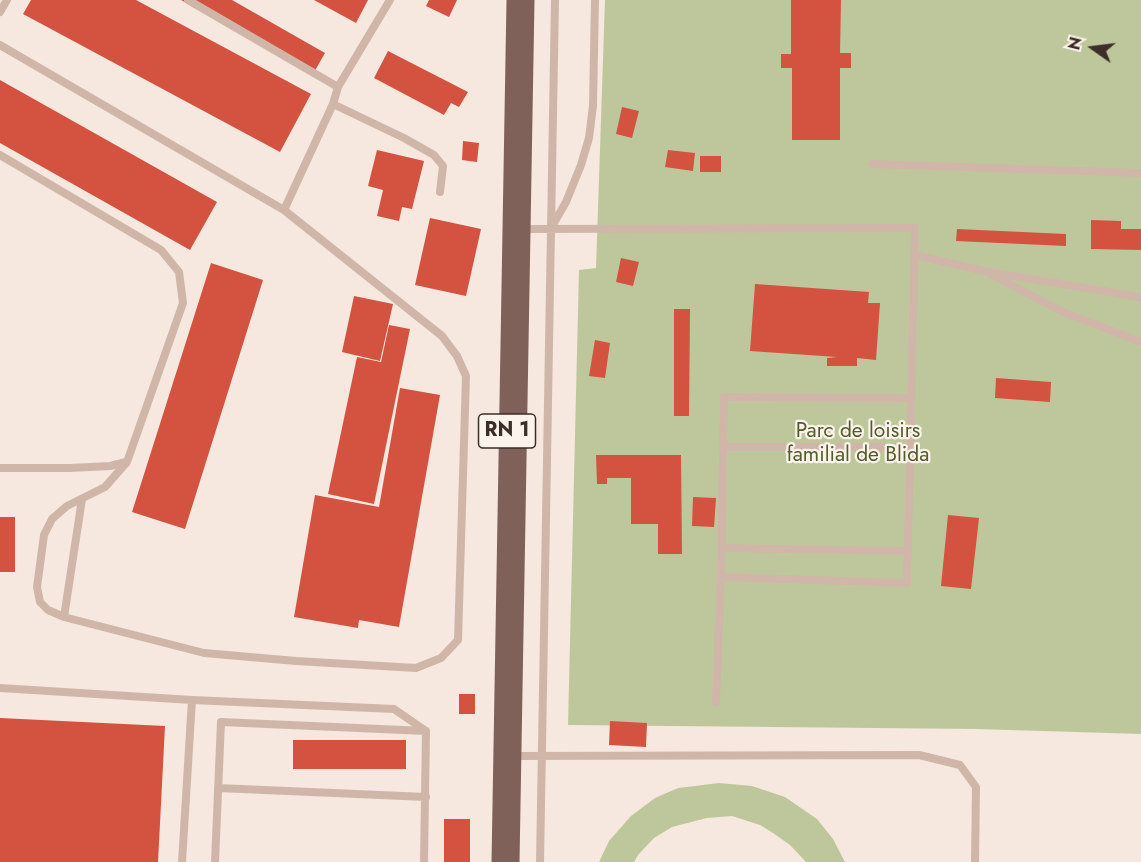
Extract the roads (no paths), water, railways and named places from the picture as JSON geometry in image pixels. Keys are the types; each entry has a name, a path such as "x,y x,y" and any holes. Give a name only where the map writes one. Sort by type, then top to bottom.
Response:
{"main road":[{"name":"RN 1","path":"499,862 514,0"},
{"name":"RN 1","path":"512,862 527,0"}],"lane":[{"path":"0,12 7,0"},
{"path":"188,0 338,87"},
{"path":"284,210 333,104 338,87 390,0"},
{"path":"540,862 555,0"},
{"path":"551,229 566,202 589,138 593,106 594,0"},
{"path":"0,45 284,210 442,336 458,356 466,376 458,640 441,658 416,668 204,653 64,616 48,610 40,602 37,587 44,535 52,519 67,506 105,487 126,462 183,303 179,272 161,250 0,155"},
{"path":"333,104 434,155 443,166 440,192"},
{"path":"872,164 1141,172"},
{"path":"523,229 915,228 907,583 721,577"},
{"path":"915,255 984,271 1141,297"},
{"path":"984,271 1063,312 1141,342"},
{"path":"716,702 724,397 912,398"},
{"path":"723,447 910,447"},
{"path":"0,468 70,468 110,466 126,462"},
{"path":"64,616 82,499"},
{"path":"721,548 908,551"},
{"path":"0,688 394,709 426,731"},
{"path":"182,862 192,700"},
{"path":"215,862 221,722 426,731"},
{"path":"424,862 426,731"},
{"path":"514,756 919,755 960,765 976,788 975,862"},
{"path":"218,788 426,797"}],"park label":[{"name":"Parc de loisirs familial de Blida","path":"858,444"}]}
